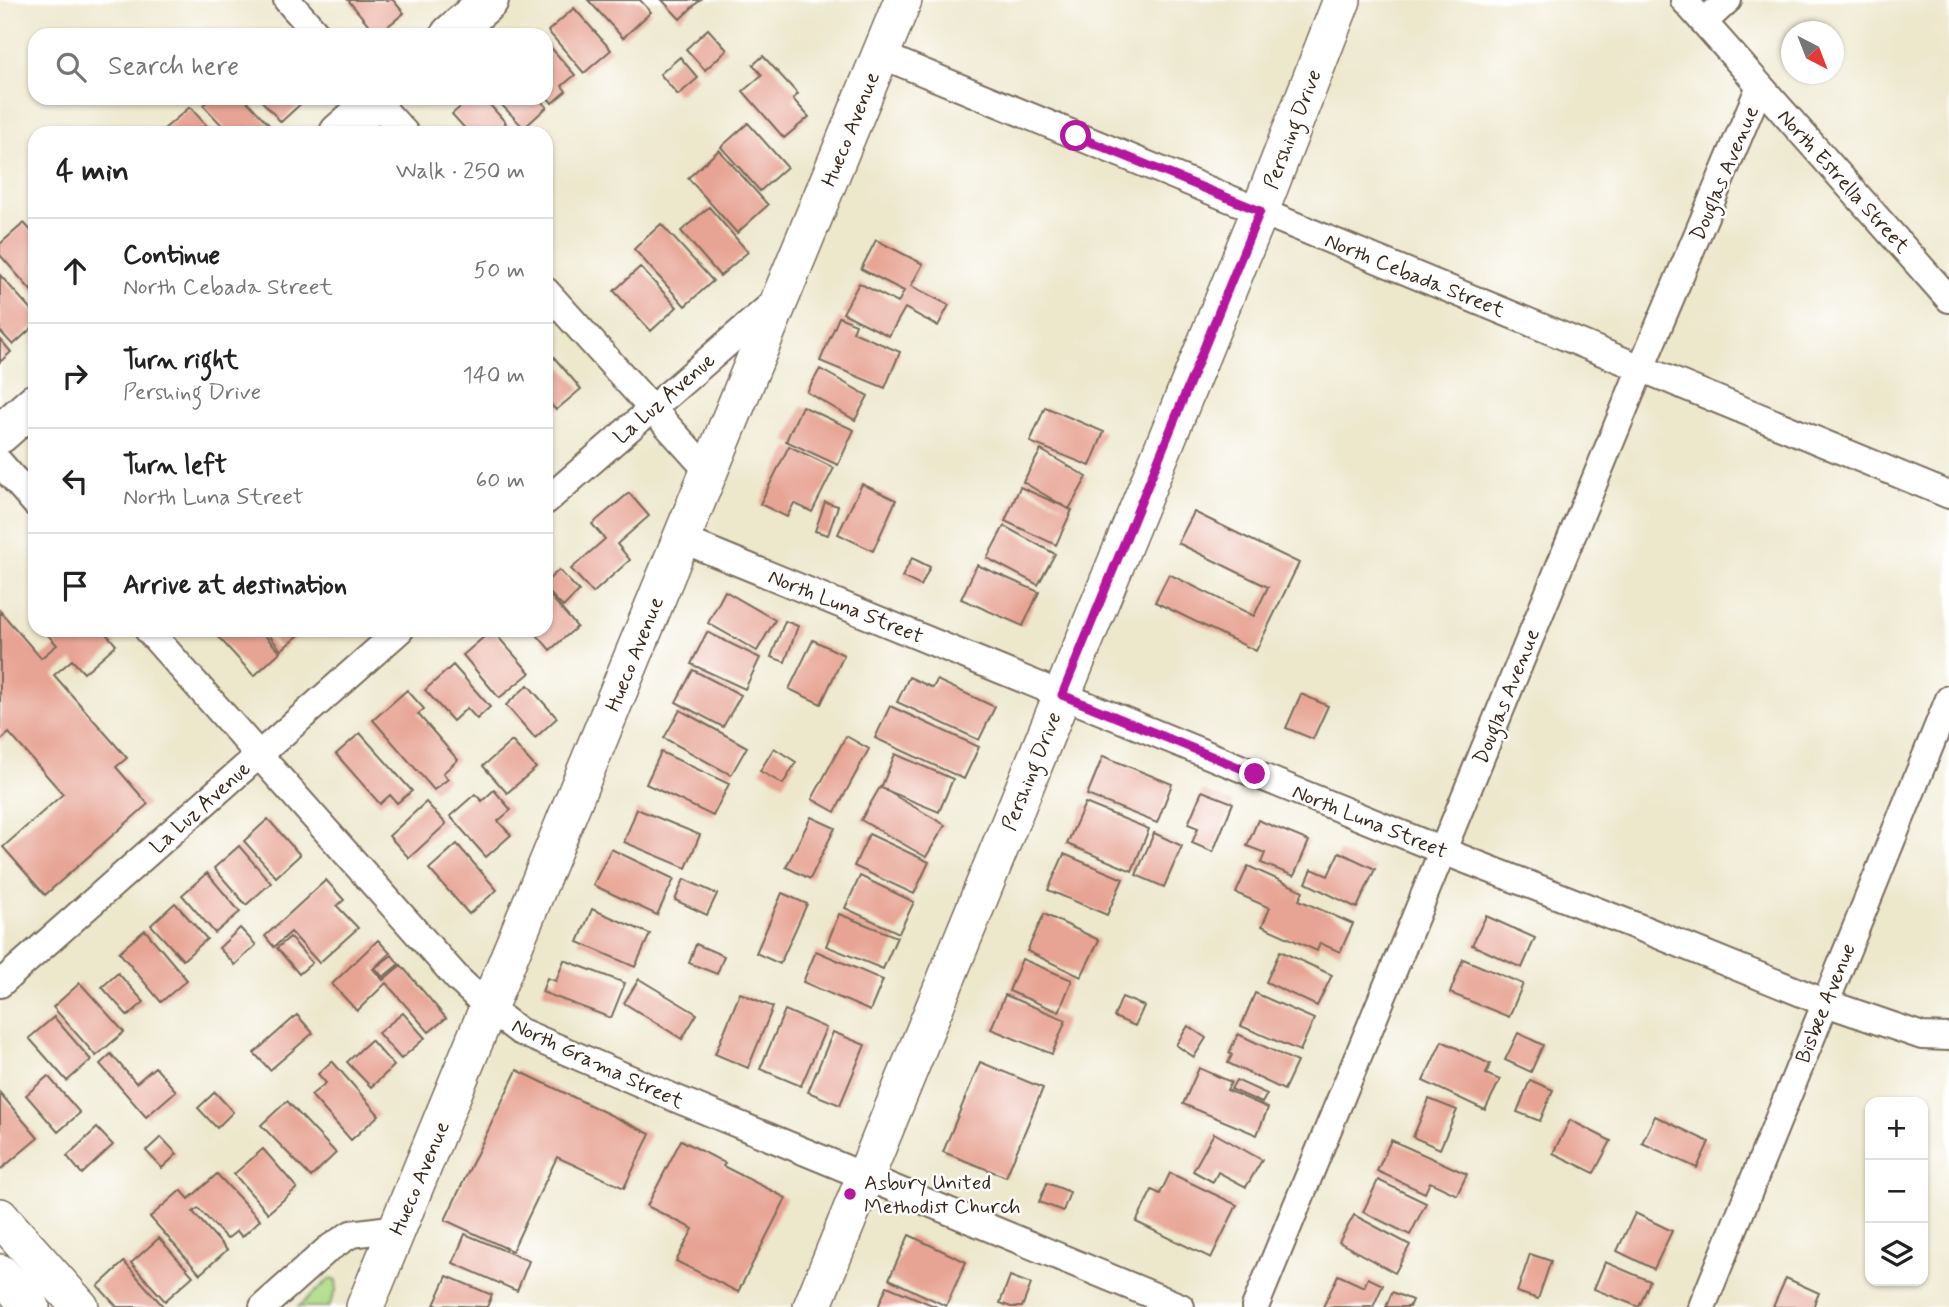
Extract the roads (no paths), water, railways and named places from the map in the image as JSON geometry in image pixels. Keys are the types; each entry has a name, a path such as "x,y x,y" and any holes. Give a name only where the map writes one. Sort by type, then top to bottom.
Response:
{"main road":[{"path":"458,28 489,0"},
{"name":"Hueco Avenue","path":"365,1307 903,0"},
{"name":"Pershing Drive","path":"811,1307 1260,211 1342,0"},
{"path":"347,126 369,105"},
{"path":"0,434 28,409"},
{"path":"0,1217 80,1307"},
{"path":"0,1273 31,1307"}],"street":[{"path":"287,0 312,28"},
{"name":"North Estrella Street","path":"1684,0 1949,299"},
{"path":"1704,22 1728,0"},
{"name":"North Cebada Street","path":"881,55 1949,495"},
{"name":"Douglas Avenue","path":"1255,1307 1641,368 1760,86"},
{"path":"381,105 399,126"},
{"name":"La Luz Avenue","path":"553,495 782,296"},
{"path":"553,299 709,472"},
{"path":"0,463 28,495"},
{"name":"North Luna Street","path":"681,539 1443,851 1826,1003 1922,1036 1949,1037"},
{"name":"North Grama Street","path":"154,637 458,979 519,1031 677,1100 1181,1307"},
{"name":"La Luz Avenue","path":"0,984 392,637"},
{"name":"Bisbee Avenue","path":"1702,1307 1949,699"},
{"path":"263,1307 328,1249 351,1234 398,1228"}],"place":[{"name":"Asbury United Methodist Church","path":"850,1194"}]}
